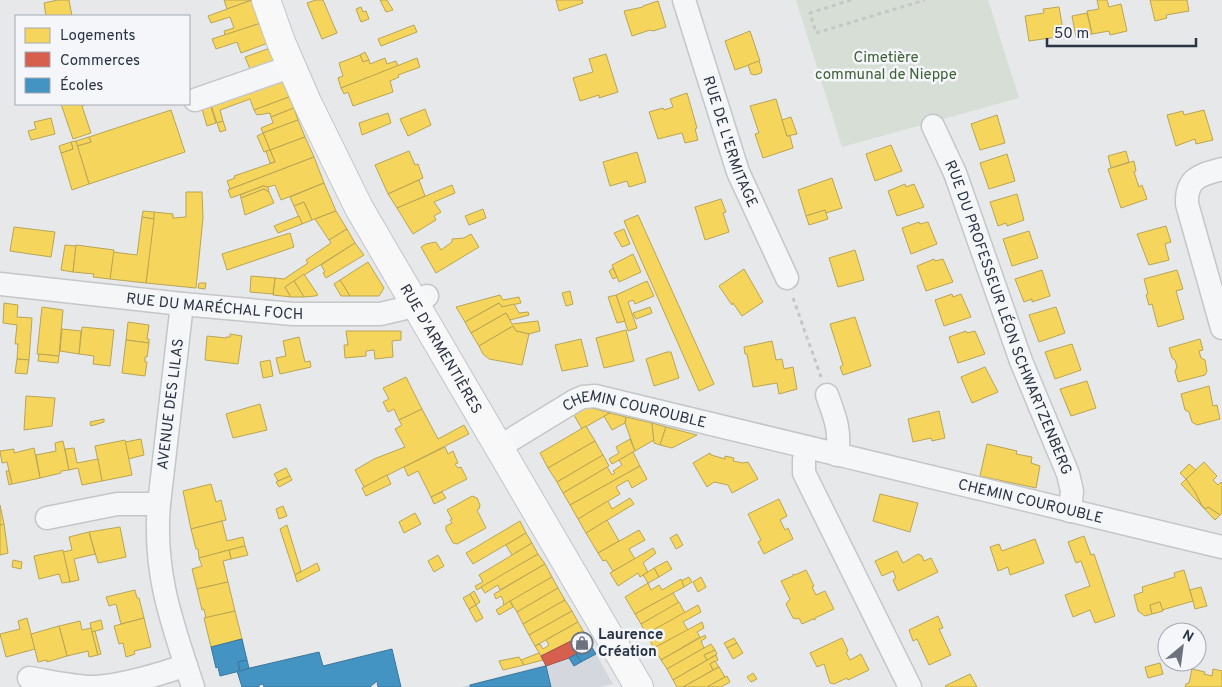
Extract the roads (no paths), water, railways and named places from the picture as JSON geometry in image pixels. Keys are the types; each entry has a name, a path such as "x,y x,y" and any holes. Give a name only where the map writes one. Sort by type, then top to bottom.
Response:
{"main road":[{"name":"RUE D'ARMENTIÈRES","path":"266,0 295,75 359,208 421,299 505,443 654,687"},
{"name":"RUE D'ARMENTIÈRES","path":"283,0 306,61 351,159 421,299"},
{"name":"RUE D'ARMENTIÈRES","path":"505,443 639,687"}],"street":[{"name":"RUE DE L'ERMITAGE","path":"684,0 738,172 787,278"},
{"path":"195,100 284,69"},
{"name":"RUE DU PROFESSEUR LÉON SCHWARTZENBERG","path":"934,126 961,189 1021,361 1068,474 1072,499 1070,511"},
{"path":"1222,169 1195,179 1189,188 1187,198 1187,204 1222,328"},
{"name":"RUE DU MARÉCHAL FOCH","path":"0,284 278,313 380,314 397,311 421,299"},
{"name":"AVENUE DES LILAS","path":"182,304 157,534 161,582 173,627 193,687"},
{"path":"827,395 838,427 839,444 837,455"},
{"name":"CHEMIN COUROUBLE","path":"505,443 576,400 590,396 1222,546"},
{"path":"806,448 804,473 910,687"},
{"path":"47,518 117,504 159,504"},
{"path":"29,678 89,687 104,686 154,675 186,665"}],"place":[{"name":"Laurence Création","path":"582,643"}],"park label":[{"name":"Cimetière communal de Nieppe","path":"886,66"}]}
